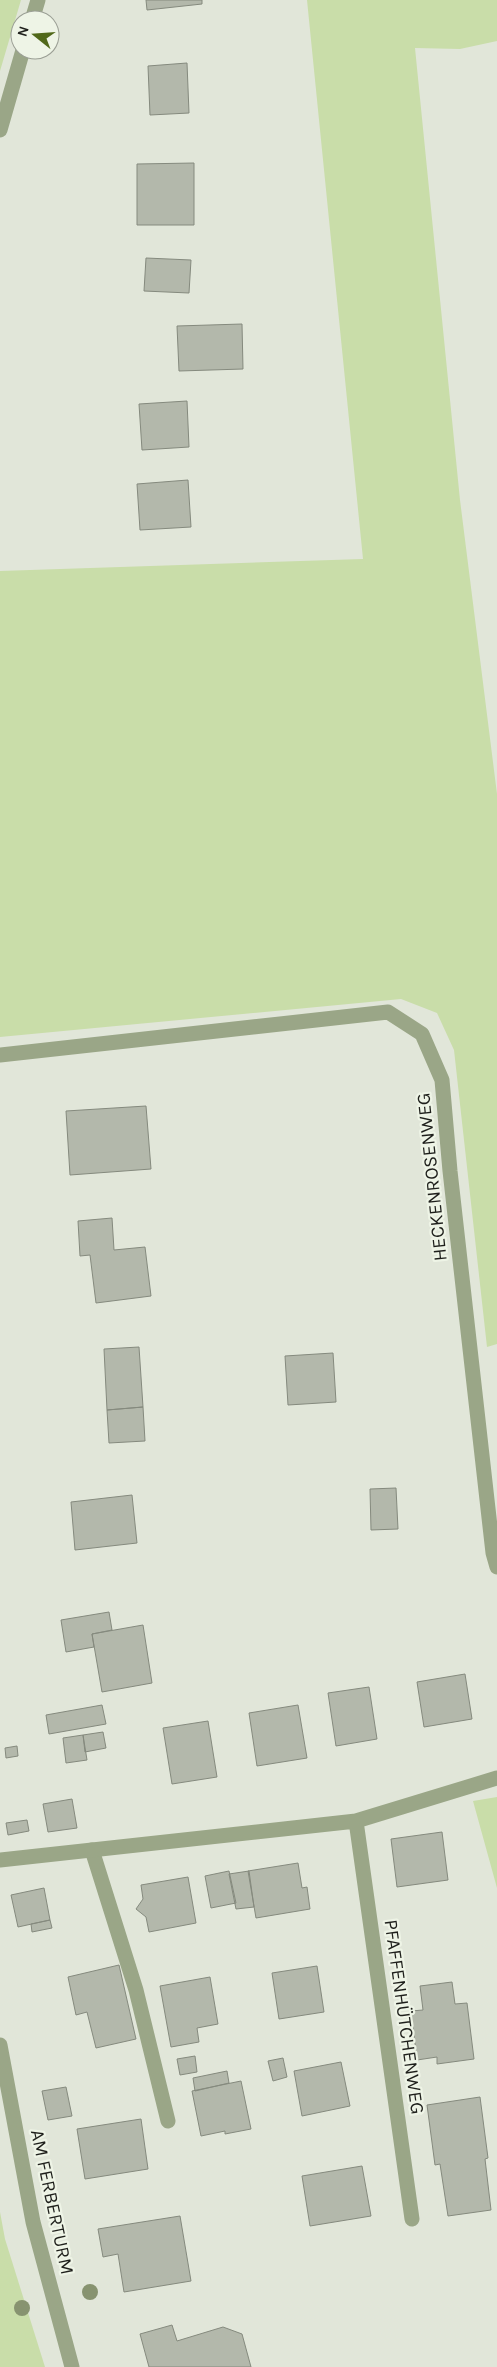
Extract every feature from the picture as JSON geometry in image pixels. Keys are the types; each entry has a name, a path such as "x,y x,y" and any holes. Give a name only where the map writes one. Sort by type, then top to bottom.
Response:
{"street":[{"path":"0,130 20,60"},
{"name":"HECKENROSENWEG","path":"0,1055 388,1012 422,1034 442,1080 491,1543 497,1568"},
{"path":"0,1860 356,1820 497,1778"},
{"name":"PFAFFENHÜTCHENWEG","path":"356,1820 412,2219"},
{"path":"92,1850 136,1990 168,2121"},
{"name":"AM FERBERTURM","path":"0,2045 33,2222 72,2367"}],"green space":[{"path":"0,0 21,0 18,10 10,10 10,37 0,71"},
{"path":"307,0 497,0 497,41 460,49 415,48 460,500 497,794 497,1344 487,1347 454,1050 437,1013 401,999 0,1037 0,571 363,559"},
{"path":"497,1797 497,1888 473,1801"},
{"path":"0,2212 5,2239 45,2367 0,2367"}],"building":[{"path":"146,0 202,0 202,4 147,10"},
{"path":"187,63 189,113 150,115 148,66"},
{"path":"194,163 194,225 137,225 137,164"},
{"path":"146,258 191,260 189,293 144,291"},
{"path":"242,324 243,369 179,371 177,326"},
{"path":"187,401 189,447 142,450 139,404"},
{"path":"188,480 191,527 140,530 137,484"},
{"path":"146,1106 151,1169 70,1175 66,1111"},
{"path":"112,1218 114,1250 145,1247 151,1296 96,1303 90,1255 80,1256 78,1221"},
{"path":"139,1347 143,1407 107,1410 104,1349"},
{"path":"333,1353 336,1402 288,1405 285,1356"},
{"path":"143,1407 145,1441 109,1443 107,1410"},
{"path":"396,1488 398,1529 371,1530 370,1489"},
{"path":"132,1495 137,1543 75,1550 71,1502"},
{"path":"109,1612 112,1630 92,1634 94,1647 66,1652 61,1620"},
{"path":"143,1625 152,1683 102,1692 92,1634"},
{"path":"465,1674 472,1719 424,1727 417,1682"},
{"path":"369,1687 377,1739 336,1746 328,1693"},
{"path":"102,1705 106,1724 49,1734 46,1715"},
{"path":"298,1705 307,1758 257,1766 249,1713"},
{"path":"208,1721 217,1777 172,1784 163,1728"},
{"path":"103,1732 106,1748 85,1752 83,1735"},
{"path":"83,1735 87,1760 66,1763 63,1738"},
{"path":"17,1746 18,1756 6,1758 5,1748"},
{"path":"72,1799 77,1828 48,1832 43,1804"},
{"path":"27,1820 29,1831 8,1835 6,1823"},
{"path":"442,1832 448,1880 397,1887 391,1839"},
{"path":"298,1863 302,1888 307,1887 310,1909 256,1918 248,1871"},
{"path":"229,1871 236,1903 211,1908 205,1876"},
{"path":"249,1871 254,1907 236,1909 229,1874"},
{"path":"188,1877 196,1923 149,1932 146,1917 136,1909 143,1899 141,1885"},
{"path":"44,1888 50,1920 18,1927 11,1895"},
{"path":"50,1920 52,1928 32,1932 31,1924"},
{"path":"119,1965 136,2039 96,2048 87,2012 76,2015 68,1977"},
{"path":"317,1966 324,2012 279,2019 272,1973"},
{"path":"210,1977 218,2024 197,2028 199,2042 171,2047 160,1986"},
{"path":"452,1982 455,2004 467,2003 474,2059 437,2064 437,2057 417,2060 411,2011 423,2010 420,1986"},
{"path":"195,2056 197,2072 180,2075 177,2059"},
{"path":"283,2058 287,2077 273,2081 268,2061"},
{"path":"341,2062 350,2106 302,2116 294,2071"},
{"path":"227,2071 229,2083 195,2091 193,2078"},
{"path":"241,2081 251,2129 225,2134 225,2131 201,2136 192,2091"},
{"path":"66,2087 72,2116 48,2120 42,2091"},
{"path":"480,2097 488,2158 485,2159 491,2210 448,2216 440,2164 435,2165 427,2105"},
{"path":"141,2119 148,2169 85,2179 77,2129"},
{"path":"362,2166 371,2216 310,2226 302,2176"},
{"path":"180,2216 191,2281 124,2292 118,2254 103,2257 98,2229"},
{"path":"172,2325 177,2341 223,2327 242,2334 251,2367 149,2367 140,2334"}]}
